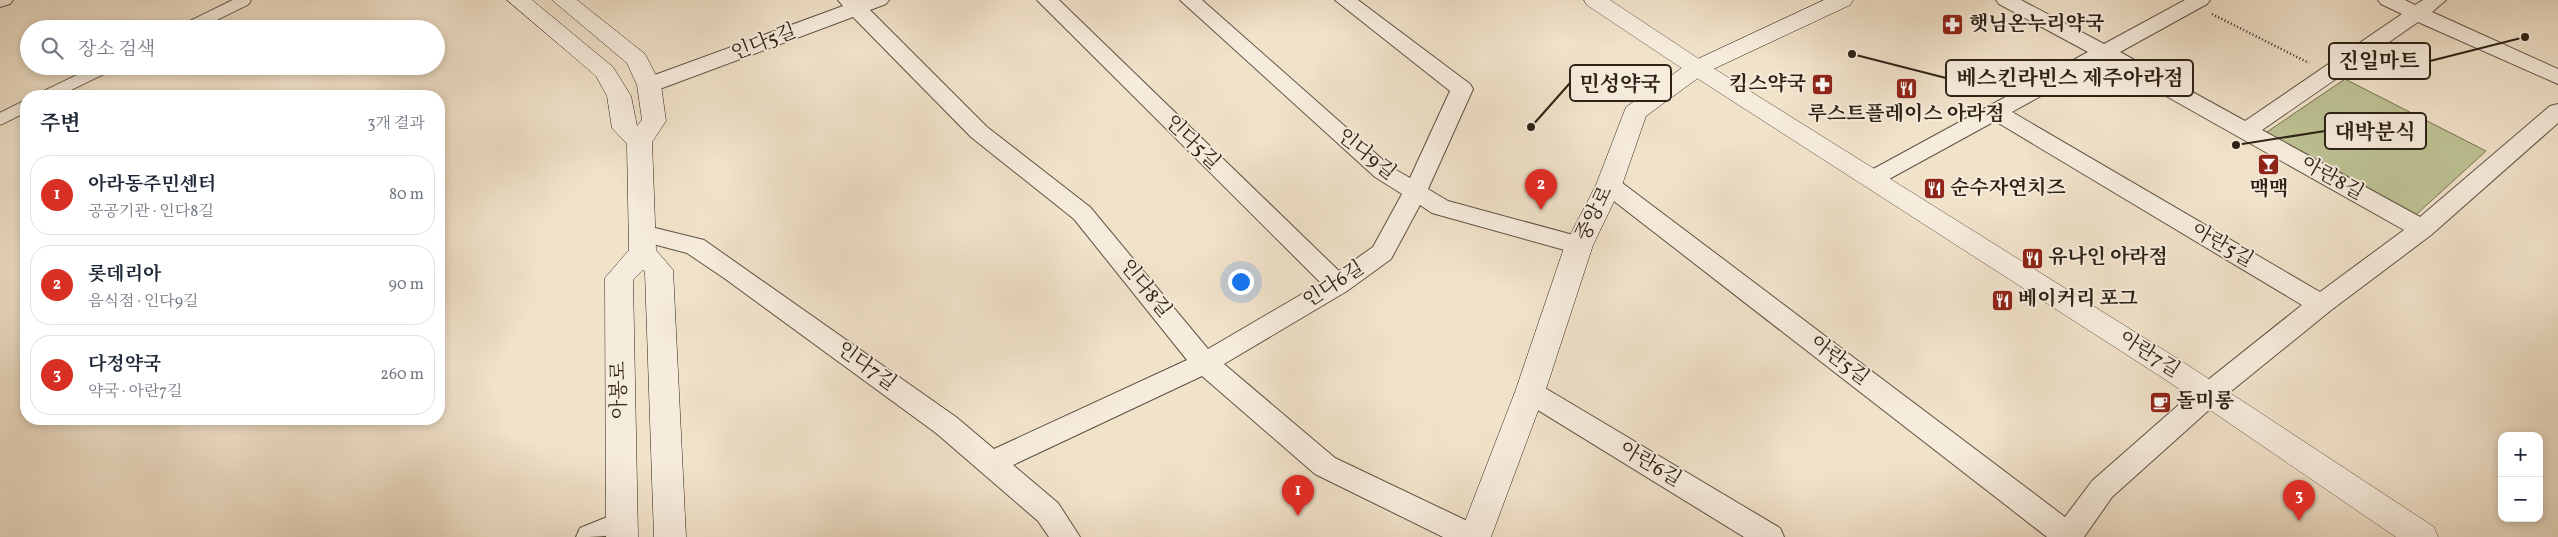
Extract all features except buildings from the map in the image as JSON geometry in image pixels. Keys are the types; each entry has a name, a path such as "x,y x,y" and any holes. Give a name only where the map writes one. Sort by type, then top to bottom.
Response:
{"main road":[{"path":"518,0 605,72 619,96 624,128 639,140"},
{"path":"563,0 637,59 649,86 654,121 639,140 643,242 659,270 670,537"},
{"name":"아란7길","path":"1595,0 1697,68 2209,394 2422,537"},
{"name":"중앙로","path":"1473,537 1530,392 1579,245 1609,185 1635,112 1697,68 1842,0"},
{"name":"아봉로","path":"622,530 619,278 643,242"}],"street":[{"name":"인다5길","path":"1047,0 1338,285"},
{"name":"인다9길","path":"1190,0 1383,172 1440,207 1579,245"},
{"name":"인다6길","path":"991,463 1205,363 1338,285 1382,252 1415,192 1462,89 1345,0"},
{"name":"아란8길","path":"2006,0 2104,52 2422,229"},
{"path":"2388,0 2558,77"},
{"path":"2246,131 2436,0"},
{"path":"1872,179 2196,2"},
{"name":"인다5길","path":"649,86 861,3"},
{"name":"인다8길","path":"861,3 979,132 1082,213 1205,363 1325,466 1473,537"},
{"name":"아란5길","path":"1994,111 2321,304"},
{"name":"아란5길","path":"1609,185 2068,536 2102,489 2209,394 2321,304 2422,229 2558,111"},
{"name":"인다7길","path":"643,242 695,246 946,426 1048,512 1065,537"},
{"name":"아란6길","path":"1530,392 1770,537"},
{"path":"591,537 622,530"}],"lane":[{"path":"204,20 245,0"},
{"path":"58,90 89,75"},
{"path":"0,119 20,109"}],"path":[{"path":"2196,2 2329,74"}],"green space":[{"path":"2345,79 2486,151 2408,222 2261,136"}],"place":[{"name":"햇님온누리약국","path":"1953,25"},
{"name":"진일마트","path":"2525,37"},
{"name":"베스킨라빈스 제주아라점","path":"1852,54"},
{"name":"킴스약국","path":"1822,85"},
{"name":"루스트플레이스 아라점","path":"1906,89"},
{"name":"민성약국","path":"1531,127"},
{"name":"대박분식","path":"2236,145"},
{"name":"맥맥","path":"2269,164"},
{"name":"순수자연치즈","path":"1934,189"},
{"name":"롯데리아","path":"1541,210"},
{"name":"유나인 아라점","path":"2032,258"},
{"name":"베이커리 포그","path":"2002,300"},
{"name":"돌미롱","path":"2160,402"},
{"name":"아라동주민센터","path":"1298,516"},
{"name":"다정약국","path":"2299,521"}]}
